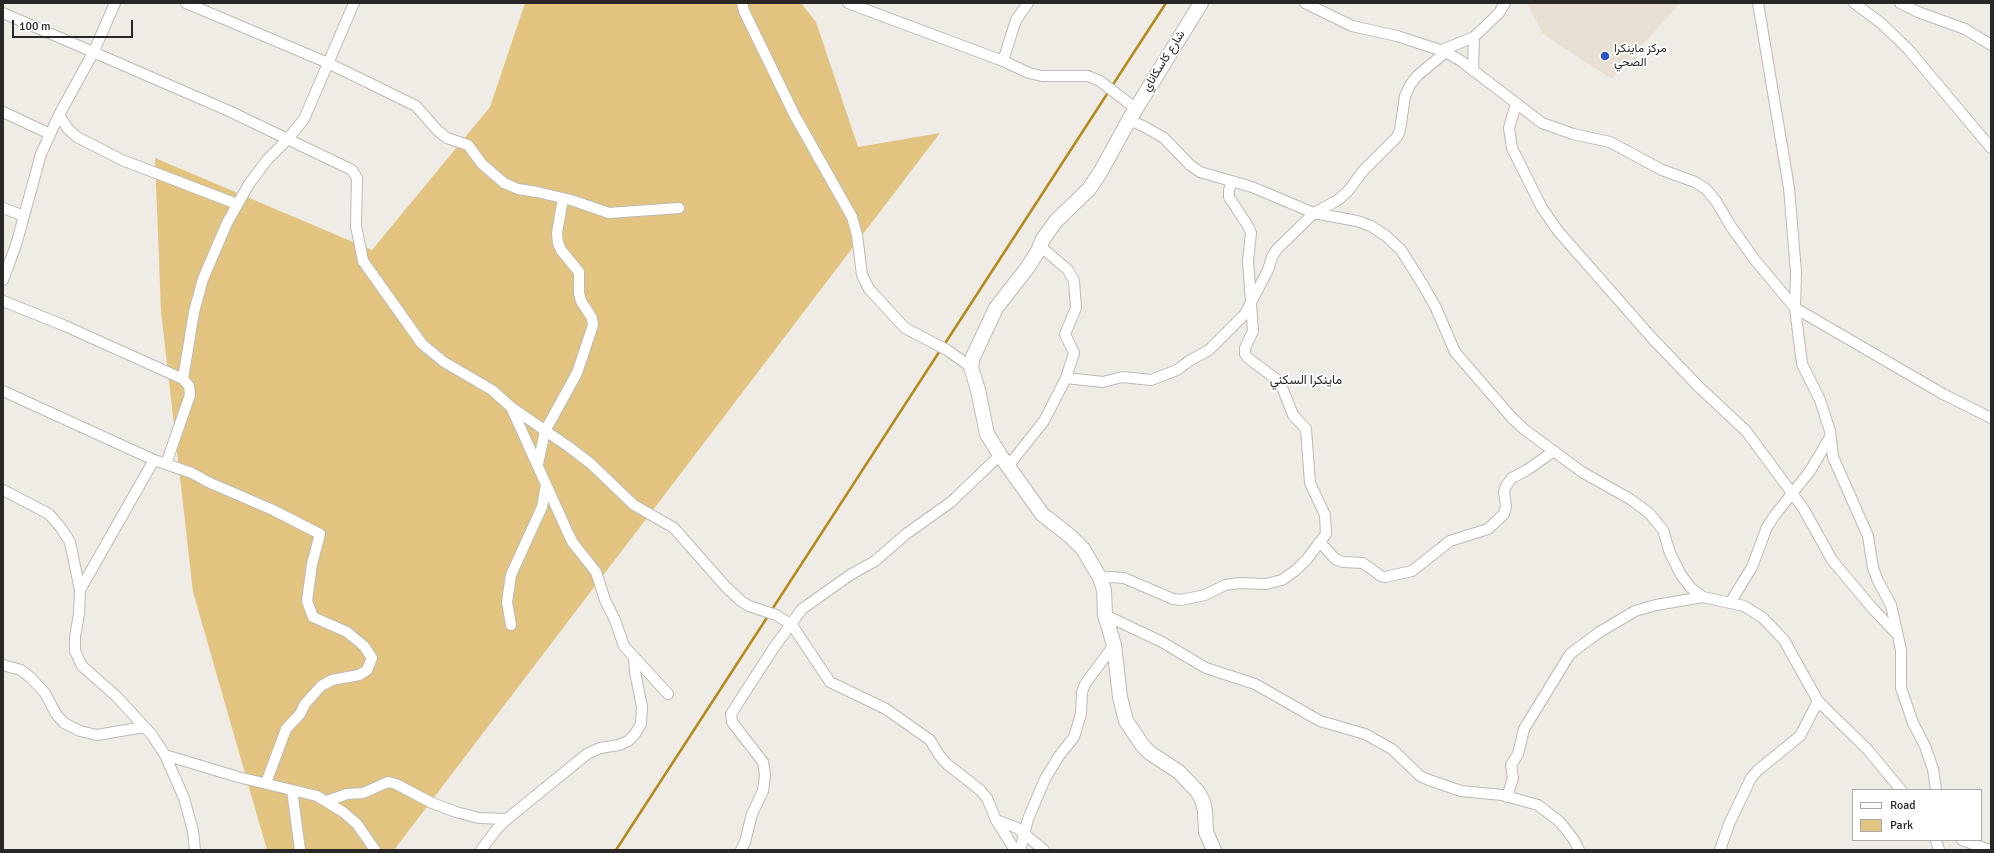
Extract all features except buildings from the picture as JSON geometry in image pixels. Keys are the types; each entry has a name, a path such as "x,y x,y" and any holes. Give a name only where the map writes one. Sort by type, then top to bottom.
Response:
{"street":[{"path":"3,280 16,245 41,154 59,115 94,51 115,3"},
{"path":"186,3 328,63 416,106 438,131 447,138 468,145 482,164 504,183 518,189 563,198 609,213 679,208"},
{"path":"184,379 194,312 203,279 226,223 249,184 267,160 287,140 304,119 354,3"},
{"path":"742,3 744,11 795,116 852,217 857,235 862,275 869,289 905,328 947,350 971,367 987,434 1042,514 1070,536 1083,549 1100,578 1104,590 1105,615 1114,645 1120,697 1126,721 1143,746 1150,753 1179,772 1198,792 1206,811 1206,832 1214,850"},
{"path":"848,3 1003,61 1029,73 1042,76 1088,76 1100,81 1143,126 1164,138 1190,165 1200,172 1232,181 1314,213 1357,221 1371,226 1401,250 1436,308 1455,352 1512,418 1582,472 1630,499 1649,513 1663,530 1670,553 1681,575 1691,588 1703,597"},
{"path":"1003,61 1016,20 1028,3"},
{"name":"شارع كاسكاناي","path":"971,367 973,357 996,308 1028,267 1043,239 1056,221 1089,189 1132,114 1201,3"},
{"path":"1305,3 1352,26 1397,36 1444,51 1542,123 1572,134 1610,142 1628,150 1643,161 1674,176 1695,182 1706,189 1755,260 1795,308 1943,394 1991,418"},
{"path":"1066,378 1103,382 1122,377 1151,380 1169,374 1209,350 1245,314 1268,270 1272,257 1314,213 1338,200 1348,190 1362,171 1397,137 1400,130 1403,103 1410,86 1418,74 1444,51 1474,37 1499,13 1505,3"},
{"path":"1758,3 1789,188 1796,272 1795,308 1802,364 1820,400 1830,437 1833,458 1868,536 1873,568 1891,605 1901,650 1901,688 1913,723 1925,746 1933,769 1936,789"},
{"path":"1854,3 1881,23 1908,49 1991,148"},
{"path":"1900,3 1918,12 1965,29 1991,45"},
{"path":"3,13 94,51 229,111 355,173 357,236 361,256 367,269 422,344 444,362 492,390 511,407 590,463 634,505 674,528 726,587 741,601 749,606 771,613 792,625 830,682 843,690 876,703 926,736 947,764 980,790 987,798 996,820 1015,850"},
{"path":"1473,71 1474,37"},
{"path":"1516,104 1509,128 1512,148 1542,208 1558,231 1652,338 1698,386 1746,431 1803,508 1832,560 1872,610 1899,636"},
{"path":"3,112 50,134"},
{"path":"59,115 68,130 77,137 122,160 237,204"},
{"path":"1100,578 1124,578 1172,599 1192,598 1205,595 1225,585 1240,583 1266,584 1282,580 1296,570 1326,534 1327,526 1325,515 1310,483 1306,429 1293,415 1280,382 1248,358 1245,354 1245,348 1252,331 1248,261 1251,233 1229,197 1229,190 1232,181"},
{"path":"538,464 545,431 577,373 593,325 592,318 581,300 579,293 578,272 558,244 557,233 563,198"},
{"path":"3,208 24,216"},
{"path":"741,850 745,842 752,814 763,791 765,775 763,762 732,722 731,714 773,649 792,625 802,609 850,575 876,561 906,534 951,502 1004,460 1044,421 1066,378 1074,353 1065,334 1076,308 1074,281 1066,267 1040,246"},
{"path":"3,301 63,325 184,379 189,386 190,395 166,464"},
{"path":"3,391 154,460 192,473 208,482 252,500 320,534 312,564 307,601 313,617 347,632 364,646 372,658 367,670 359,675 332,680 321,686 305,704 300,714 286,729 266,783"},
{"path":"511,407 573,543 596,572 605,600 615,620 624,646 634,659 668,694"},
{"path":"1730,603 1752,567 1767,527 1810,471 1830,437"},
{"path":"1320,542 1335,559 1343,562 1363,563 1381,576 1385,577 1412,571 1450,541 1488,529 1504,514 1506,506 1504,492 1506,486 1512,478 1527,470 1554,451"},
{"path":"80,590 154,460"},
{"path":"511,624 507,602 511,575 542,507 546,483"},
{"path":"3,490 49,514 70,542 80,590 75,652 82,666 116,696 144,727 165,755 184,798 193,831 195,850"},
{"path":"1507,797 1513,778 1511,765 1518,754 1524,729 1570,654 1598,633 1635,611 1656,605 1703,597 1744,606 1763,618 1784,640 1818,701 1868,750 1900,789"},
{"path":"1105,615 1156,638 1206,668 1255,684 1320,720 1365,734 1392,749 1420,776 1429,780 1461,791 1491,793 1542,808 1560,822 1574,840 1579,850"},
{"path":"1020,850 1031,809 1050,769 1074,737 1081,714 1082,692 1085,684 1114,645"},
{"path":"481,850 496,830 507,819 587,754 600,748 619,745 628,741 635,734 641,724 642,707 634,659"},
{"path":"3,665 21,670 31,678 45,693 56,714 64,723 80,731 97,735 144,727"},
{"path":"1720,850 1729,824 1751,778 1758,770 1800,736 1818,701"},
{"path":"165,755 238,777 317,796 327,801 357,824 375,850"},
{"path":"327,801 347,794 364,793 388,782 396,784 432,803 456,812 479,818 507,819"},
{"path":"292,790 303,849"},
{"path":"996,820 1025,833 1044,850"},
{"path":"1965,841 1990,850"}],"shaded area":[{"name":"مركز ماينكرا الصحي","path":"1527,3 1680,3 1612,79 1543,34"}],"green space":[{"path":"525,3 801,3 816,22 858,147 940,133 394,850 267,850 193,592 161,311 155,158 372,250 490,107"}],"waterway":[{"path":"1112,86 1166,3"},
{"path":"944,345 1109,91"},
{"path":"771,611 941,349"},
{"path":"616,850 768,616"}],"place":[{"name":"مركز ماينكرا الصحي","path":"1605,56"}],"district":[{"name":"ماينكرا السكني","path":"1306,381"}]}
